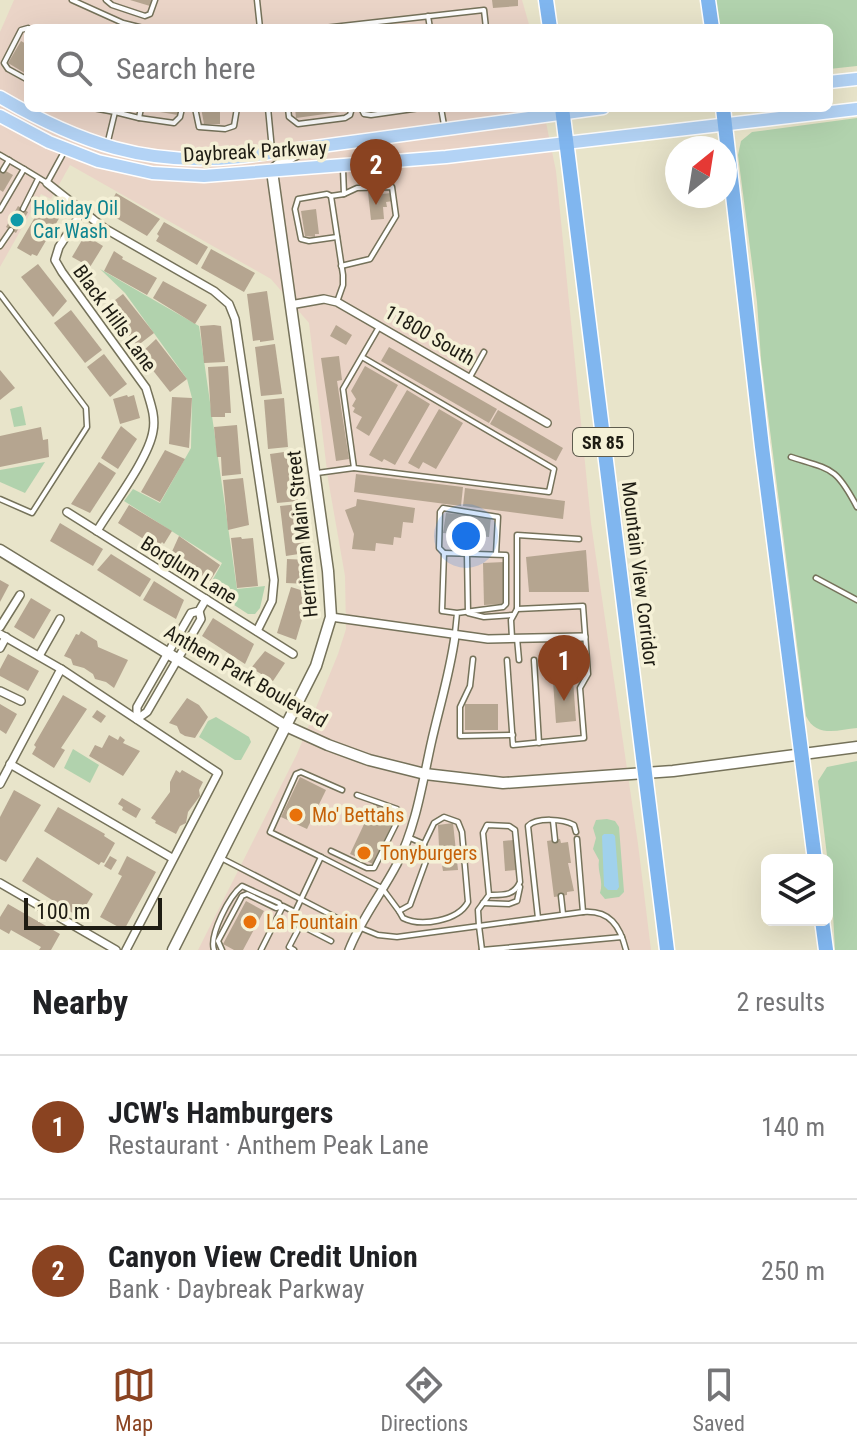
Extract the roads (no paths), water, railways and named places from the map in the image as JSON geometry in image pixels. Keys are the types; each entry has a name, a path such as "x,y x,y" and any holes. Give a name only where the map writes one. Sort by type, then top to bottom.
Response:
{"highway":[{"path":"546,0 549,24"},
{"path":"708,0 711,24"},
{"name":"Mountain View Corridor","path":"562,112 667,950"},
{"path":"723,112 762,447 814,854"},
{"path":"823,926 826,950"}],"main road":[{"path":"833,82 857,79"},
{"name":"Daybreak Parkway","path":"0,97 24,110"},
{"name":"Daybreak Parkway","path":"0,116 65,150 134,170 204,176 567,144 857,109"},
{"name":"Daybreak Parkway","path":"27,112 48,124 107,147 145,156 183,160 272,153 549,112"},
{"path":"272,171 282,159 292,157 304,148"},
{"path":"204,176 213,169 262,163 272,153"},
{"name":"Herriman Main Street","path":"177,948 316,666 331,617 272,171"},
{"name":"Anthem Park Boulevard","path":"0,550 286,726 369,760 425,774 503,783 581,779 803,755"},
{"path":"803,755 857,747"}],"street":[{"path":"47,183 104,228 214,291 229,304 235,319 274,580 272,601 257,631"},
{"name":"Black Hills Lane","path":"82,212 59,247 55,260 146,388 153,409 154,430 148,447 97,531"},
{"path":"290,305 324,299 337,302"},
{"name":"11800 South","path":"337,302 547,423"},
{"name":"Borglum Lane","path":"67,512 293,654"},
{"path":"0,627 20,595"},
{"path":"137,719 147,712 173,655 201,619 199,611 206,599"},
{"path":"331,617 455,636 584,637"},
{"path":"39,656 60,619"},
{"path":"0,648 3,636 39,656 218,773 126,950"},
{"path":"349,950 359,926 398,863 420,802 436,723 450,676 455,636"},
{"path":"0,784 61,669"},
{"path":"0,691 21,701"},
{"path":"10,764 172,858"},
{"path":"0,883 116,950"}],"lane":[{"path":"72,0 125,24"},
{"path":"85,7 87,0"},
{"path":"106,0 145,16 152,10 155,0"},
{"path":"257,0 260,24"},
{"path":"359,24 484,10 486,24"},
{"path":"428,16 429,24"},
{"path":"24,29 4,63 8,69 24,78"},
{"path":"107,147 116,112"},
{"path":"122,112 174,123 181,112"},
{"path":"139,118 140,112"},
{"path":"197,112 199,127 225,129 234,126 237,112"},
{"path":"268,112 272,153"},
{"path":"288,112 289,117 298,124 345,118 351,112"},
{"path":"363,112 371,115 392,112"},
{"path":"442,112 444,128"},
{"path":"0,155 47,183 65,150"},
{"path":"3,170 9,160"},
{"path":"343,166 344,194"},
{"path":"1,207 24,169"},
{"path":"23,209 39,178"},
{"path":"337,237 309,241 301,239 295,209 298,199 344,194 357,188 392,187 396,216 370,259 341,266"},
{"path":"331,196 343,285 337,302"},
{"path":"0,246 11,230"},
{"path":"0,294 5,296 86,408 87,427 32,513 0,499"},
{"path":"354,468 343,389 379,327"},
{"path":"469,379 484,352"},
{"path":"314,473 354,468 549,492 554,469 362,357"},
{"path":"791,457 833,470 843,479 857,507"},
{"path":"444,553 442,611 457,613 503,607 506,604 506,555 444,553 439,548 440,512 443,508 498,517 496,554"},
{"path":"519,660 511,620 517,609 517,535 579,539"},
{"path":"467,554 468,613"},
{"path":"816,578 857,600"},
{"path":"507,660 513,745 584,738 580,688 588,674 583,606 517,609"},
{"path":"455,636 457,613"},
{"path":"468,613 484,617 513,615"},
{"path":"473,659 470,686 460,707 460,736 513,735"},
{"path":"534,660 539,743"},
{"path":"342,790 301,772 296,774 270,832 382,888 403,918 417,922 454,917 463,911 468,902 462,832 458,822 444,817 434,823 424,844 426,861 410,905 399,911"},
{"path":"331,851 367,868 374,868 400,816 397,809 357,795"},
{"path":"538,918 528,826 535,821 571,822 576,832"},
{"path":"553,821 555,840"},
{"path":"483,903 517,901 520,898 515,830 509,826 487,825 483,833 489,895 483,903 478,910 482,950 622,937"},
{"path":"408,837 424,844"},
{"path":"577,839 583,912"},
{"path":"321,857 295,912 300,925 331,941"},
{"path":"220,858 339,919 378,935 397,937 563,914 601,912 609,916 626,950"},
{"path":"489,895 511,894 520,882"},
{"path":"214,947 212,936 237,889 242,886 279,903 281,907"},
{"path":"214,947 242,896 247,894 276,908 295,912"},
{"path":"561,896 563,914"},
{"path":"261,950 281,907"},
{"path":"290,949 300,925"},
{"path":"214,947 222,950"}],"water":[{"path":"604,834 615,836 617,890 608,890 604,886"}],"place":[{"name":"Canyon View Credit Union","path":"376,205"},
{"name":"Holiday Oil Car Wash","path":"17,220"},
{"name":"JCW's Hamburgers","path":"564,701"},
{"name":"Mo' Bettahs","path":"296,815"},
{"name":"Tonyburgers","path":"364,853"},
{"name":"La Fountain","path":"250,922"}]}
